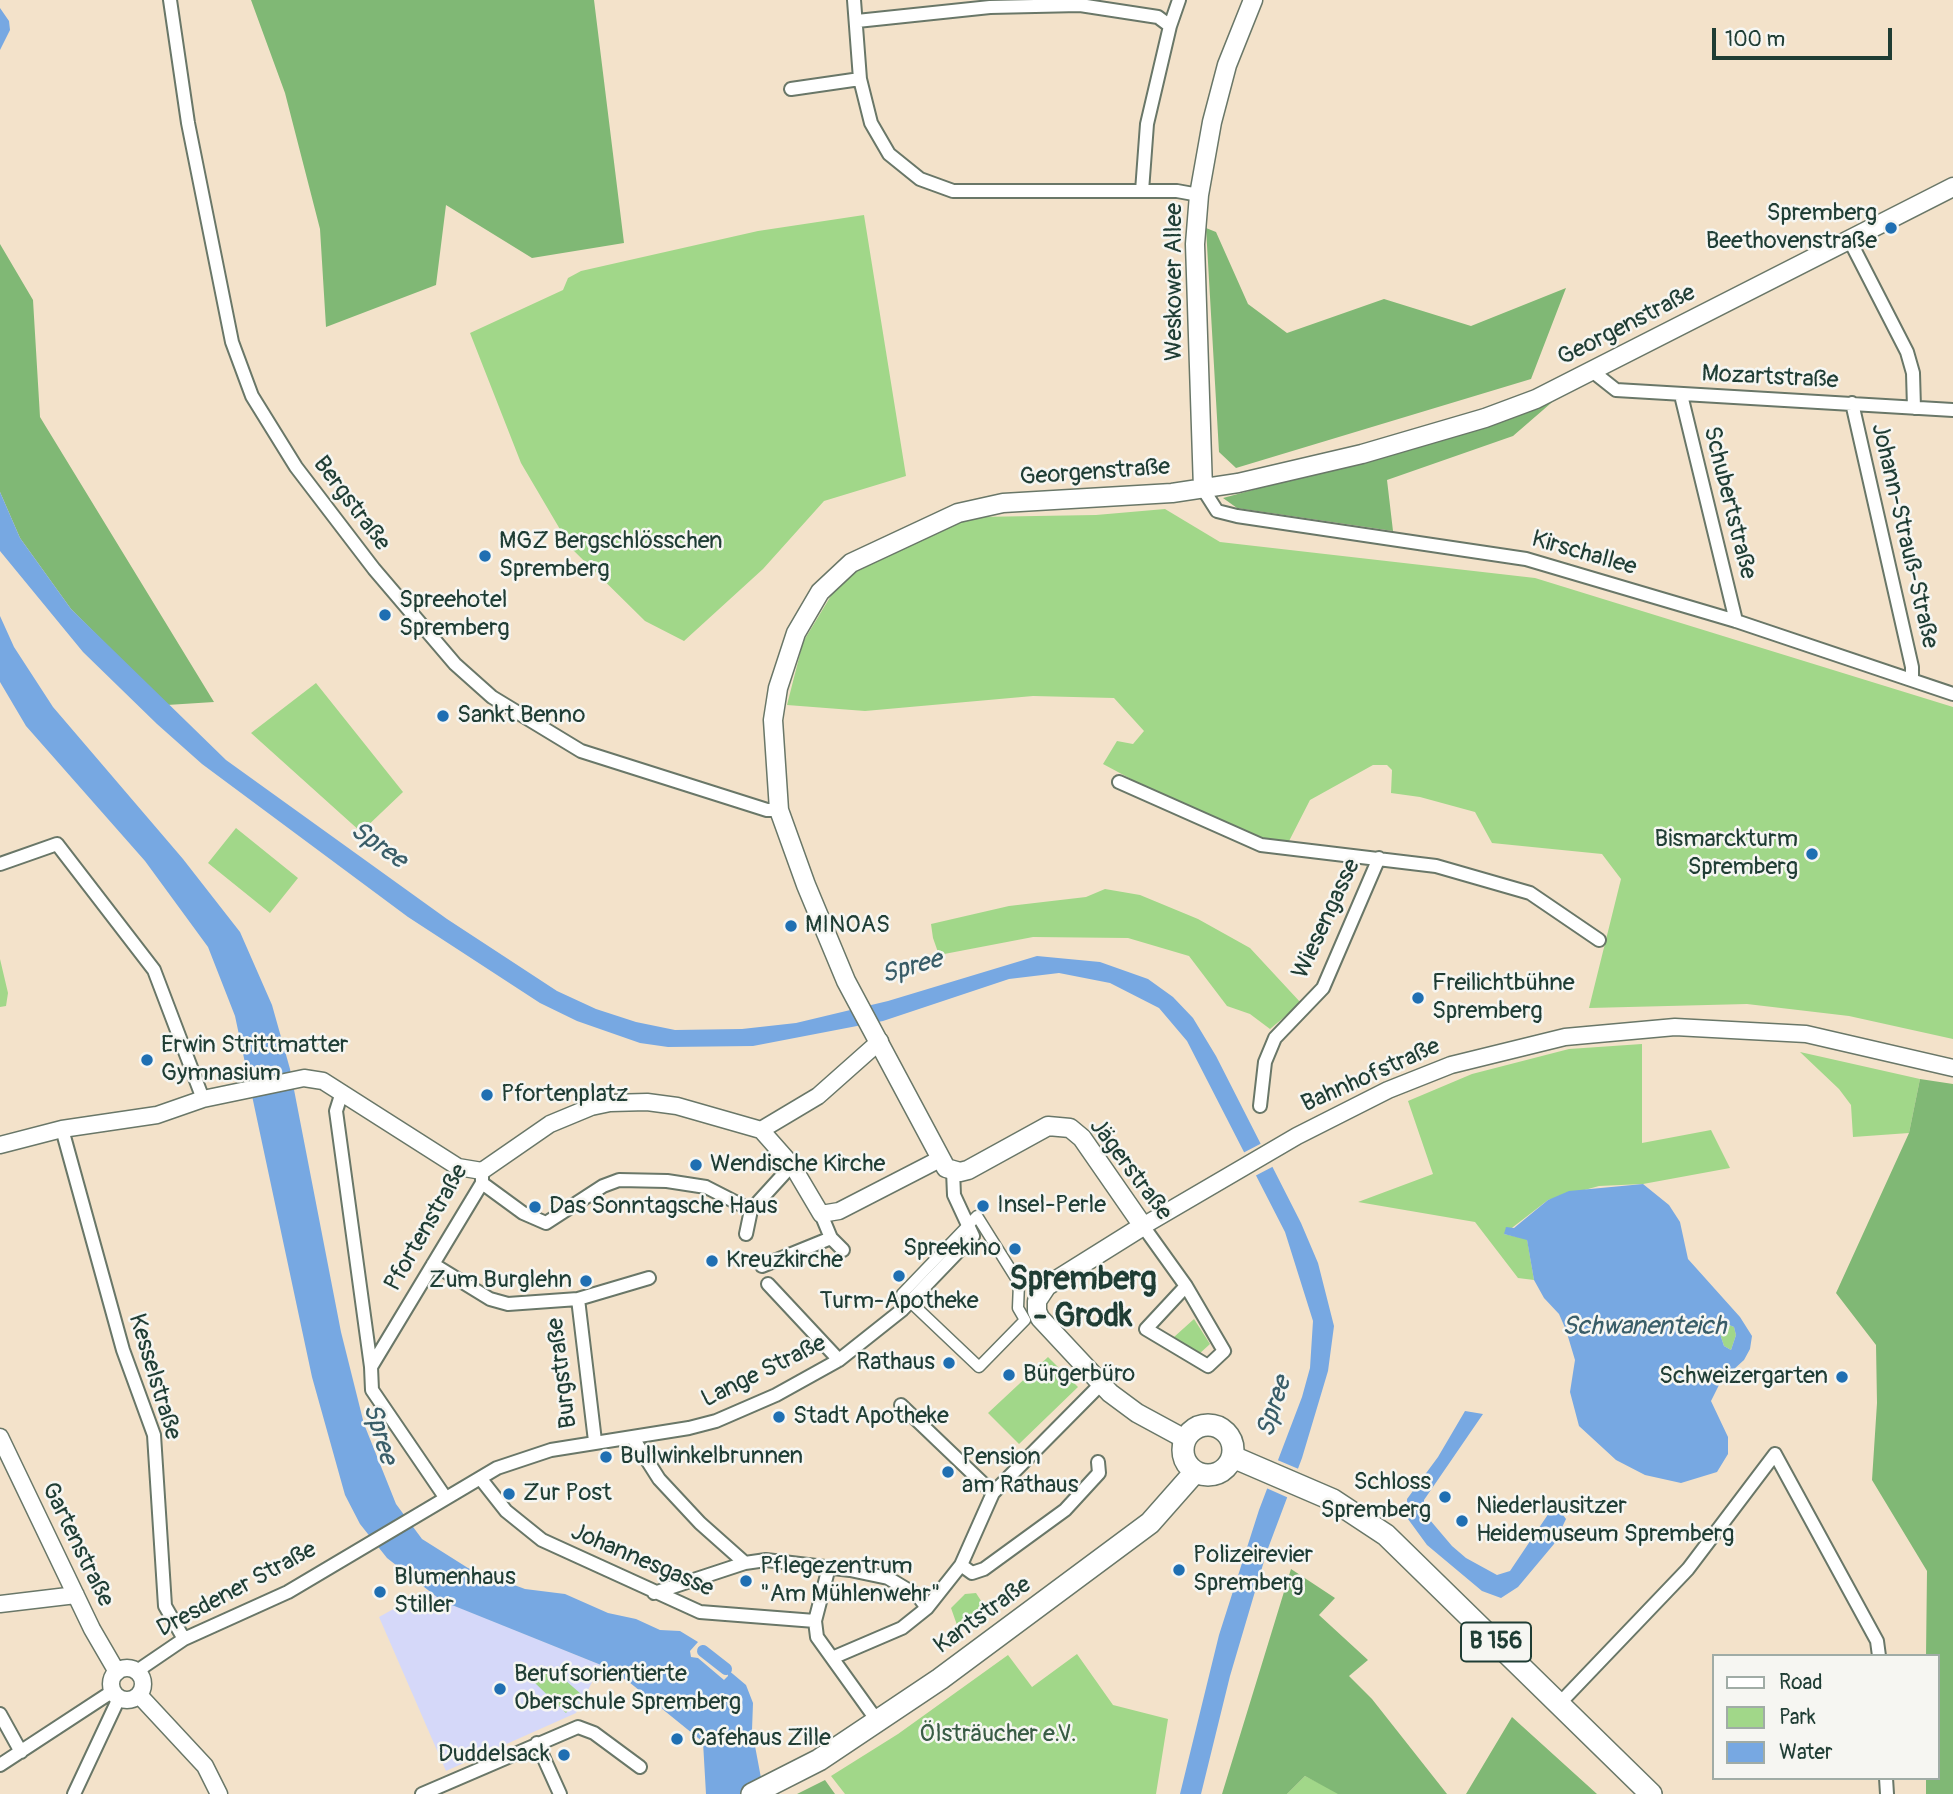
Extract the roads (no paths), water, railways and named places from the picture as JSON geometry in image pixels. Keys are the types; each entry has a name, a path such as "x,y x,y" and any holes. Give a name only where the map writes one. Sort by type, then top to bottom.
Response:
{"main road":[{"name":"Weskower Allee","path":"1203,489 1195,244 1199,195 1212,122 1227,65 1253,0"},
{"name":"Georgenstraße","path":"945,1165 846,981 806,885 779,810 773,720 778,688 796,633 820,592 852,563 929,525 969,510 1013,502 1203,489 1362,454 1485,418 1536,399 1953,187"},
{"name":"Jägerstraße","path":"945,1165 968,1170 1040,1129 1055,1125 1070,1128 1088,1146 1143,1226"},
{"name":"Bahnhofstraße","path":"1101,1384 1038,1309 1047,1286 1143,1226"},
{"path":"1101,1384 1137,1413 1185,1439"},
{"path":"1213,1425 1227,1433 1232,1440 1233,1457 1218,1474 1195,1472 1182,1454 1185,1439 1197,1427 1213,1425"},
{"name":"B 156","path":"1233,1457 1333,1500 1386,1535 1651,1794"},
{"name":"Kantstraße","path":"752,1794 783,1780 878,1722 1056,1595 1150,1523 1195,1472"}],"street":[{"name":"Bergstraße","path":"170,0 188,123 232,342 252,396 296,467 374,569 455,664 492,697 581,751 767,810 779,810"},
{"path":"854,0 860,79 871,123 888,154 920,179 953,191 1142,191 1199,195"},
{"path":"1142,191 1147,124 1170,26 1180,0"},
{"path":"857,20 990,7 1080,5 1158,17 1170,26"},
{"path":"791,89 860,79"},
{"path":"1850,241 1907,352 1913,373 1914,408"},
{"name":"Mozartstraße","path":"1592,371 1616,390 1953,410"},
{"name":"Schubertstraße","path":"1681,395 1736,621"},
{"name":"Johann-Strauß-Straße","path":"1852,404 1912,667 1912,679"},
{"name":"Kirschallee","path":"1203,489 1217,511 1497,552 1736,621 1953,694"},
{"name":"Wiesengasse","path":"1119,782 1261,845 1436,866 1530,893 1599,940"},
{"path":"0,864 57,844 154,970 203,1099"},
{"name":"Wiesengasse","path":"1260,1106 1265,1062 1275,1038 1323,988 1379,858"},
{"name":"Bahnhofstraße","path":"1143,1226 1297,1136 1388,1090 1451,1065 1516,1046 1606,1031 1675,1027 1806,1034 1953,1068"},
{"path":"843,1250 831,1238 821,1214 792,1165 761,1130 818,1096 877,1036"},
{"path":"0,1145 62,1129 157,1115 203,1099 303,1078 323,1081 342,1092 458,1167 482,1177 523,1213 546,1223 603,1186 619,1180 667,1181 706,1187 751,1210"},
{"path":"342,1092 336,1111 372,1390 445,1497"},
{"name":"Pfortenstraße","path":"371,1367 482,1177 550,1124 610,1103 647,1102 677,1106 761,1130"},
{"name":"Kesselstraße","path":"62,1129 123,1350 154,1435 165,1606 184,1639"},
{"path":"746,1234 751,1210 792,1165"},
{"path":"821,1214 839,1210 945,1165 954,1195 968,1225 977,1216 1020,1283 1018,1308 1025,1320 979,1367 906,1306"},
{"name":"Lange Straße","path":"357,1549 514,1460 594,1441 634,1438 716,1421 776,1395 839,1360 906,1306 973,1236 968,1225"},
{"name":"Jägerstraße","path":"1143,1226 1186,1286 1224,1351 1208,1366 1146,1329 1186,1286"},
{"path":"762,1266 831,1238"},
{"path":"433,1264 491,1299 508,1304 578,1299 649,1278"},
{"path":"768,1284 839,1360"},
{"name":"Burgstraße","path":"578,1299 594,1441"},
{"path":"832,1658 902,1628 927,1608 961,1565 993,1493 1101,1384"},
{"path":"901,1405 993,1493"},
{"name":"Gartenstraße","path":"0,1437 76,1595 117,1672"},
{"path":"634,1438 659,1479 701,1523 745,1563"},
{"path":"1559,1704 1688,1569 1775,1454 1877,1641 1879,1654"},
{"path":"961,1565 972,1573 984,1569 1065,1510 1099,1473 1098,1462"},
{"name":"Johannesgasse","path":"480,1478 506,1511 542,1540 700,1612 815,1621"},
{"name":"Dresdener Straße","path":"137,1671 184,1639 288,1592 357,1549"},
{"path":"654,1592 745,1563 766,1560 829,1567 888,1578 918,1595 927,1608"},
{"path":"829,1567 815,1621 817,1637 878,1722"},
{"path":"0,1604 76,1595"},
{"path":"74,1794 116,1695 111,1681 117,1672 127,1668 137,1671 143,1686 139,1695 130,1700 116,1695"},
{"path":"0,1765 116,1695"},
{"path":"139,1695 205,1766 219,1794"},
{"path":"0,1714 20,1752"},
{"path":"422,1794 566,1730 584,1727 640,1767"},
{"path":"537,1743 560,1794"}],"water":[{"path":"0,8 9,21 10,30 0,50"},
{"path":"0,492 20,538 71,609 226,760 447,919 557,991 596,1009 636,1022 675,1030 742,1029 796,1023 888,1001 1037,956 1100,962 1148,979 1173,997 1193,1018 1216,1056 1301,1223 1318,1263 1334,1326 1328,1371 1302,1458 1267,1551 1230,1676 1201,1794 1180,1794 1219,1635 1259,1510 1302,1397 1310,1368 1313,1321 1285,1232 1187,1041 1159,1008 1110,983 1059,973 1009,979 883,1021 753,1046 668,1047 640,1043 577,1021 540,1003 408,917 202,764 157,724 83,652 0,551"},
{"path":"0,616 14,647 53,707 183,859 240,932 272,1005 290,1069 341,1332 364,1424 396,1504 422,1539 468,1568 525,1589 565,1594 608,1613 636,1619 660,1630 680,1631 698,1642 690,1651 691,1657 698,1658 724,1680 728,1676 727,1669 746,1685 753,1703 752,1730 764,1794 706,1794 703,1742 629,1682 601,1665 442,1601 387,1558 360,1524 345,1495 312,1377 235,1016 208,947 145,861 26,726 0,682"},
{"name":"Schwanenteich","path":"1643,1184 1669,1205 1680,1222 1688,1259 1740,1317 1752,1336 1750,1349 1744,1360 1721,1381 1711,1401 1728,1437 1728,1454 1717,1472 1681,1483 1645,1475 1616,1460 1579,1426 1570,1392 1575,1360 1566,1330 1559,1314 1544,1298 1534,1280 1527,1240 1504,1234 1506,1227 1514,1228 1548,1200 1569,1191","holes":["1727,1324 1734,1327 1736,1335 1731,1350 1724,1346 1719,1331"]},
{"path":"1465,1411 1483,1414 1424,1500 1424,1513 1452,1546 1466,1558 1497,1575 1510,1571 1555,1504 1566,1519 1554,1544 1518,1587 1501,1598 1482,1591 1427,1545 1408,1519 1407,1499 1438,1457"}],"waterway":[{"path":"703,1651 726,1669"}],"place":[{"name":"Spremberg Beethovenstraße","path":"1891,228"},
{"name":"MGZ Bergschlösschen Spremberg","path":"485,556"},
{"name":"Spreehotel Spremberg","path":"385,615"},
{"name":"Sankt Benno","path":"443,716"},
{"name":"Bismarckturm Spremberg","path":"1812,854"},
{"name":"MINOAS","path":"791,926"},
{"name":"Freilichtbühne Spremberg","path":"1418,998"},
{"name":"Erwin Strittmatter Gymnasium","path":"147,1060"},
{"name":"Pfortenplatz","path":"487,1095"},
{"name":"Wendische Kirche","path":"696,1165"},
{"name":"Insel-Perle","path":"983,1206"},
{"name":"Das Sonntagsche Haus","path":"535,1207"},
{"name":"Spreekino","path":"1015,1249"},
{"name":"Kreuzkirche","path":"712,1261"},
{"name":"Turm-Apotheke","path":"899,1276"},
{"name":"Zum Burglehn","path":"586,1281"},
{"name":"Rathaus","path":"949,1363"},
{"name":"Bürgerbüro","path":"1009,1375"},
{"name":"Schweizergarten","path":"1842,1377"},
{"name":"Stadt Apotheke","path":"779,1417"},
{"name":"Bullwinkelbrunnen","path":"606,1457"},
{"name":"Pension am Rathaus","path":"948,1472"},
{"name":"Zur Post","path":"509,1494"},
{"name":"Schloss Spremberg","path":"1445,1497"},
{"name":"Niederlausitzer Heidemuseum Spremberg","path":"1462,1521"},
{"name":"Polizeirevier Spremberg","path":"1179,1570"},
{"name":"Pflegezentrum \"Am Mühlenwehr\"","path":"746,1581"},
{"name":"Blumenhaus Stiller","path":"380,1592"},
{"name":"Berufsorientierte Oberschule Spremberg","path":"500,1689"},
{"name":"Cafehaus Zille","path":"677,1739"},
{"name":"Duddelsack","path":"564,1755"}],"district":[{"name":"Spremberg - Grodk","path":"1083,1300"}],"water label":[{"name":"Spree","path":"378,846"},
{"name":"Spree","path":"912,968"},
{"name":"Spree","path":"1275,1407"},
{"name":"Spree","path":"379,1434"}],"park label":[{"name":"Ölsträucher e.V.","path":"998,1735"}]}
